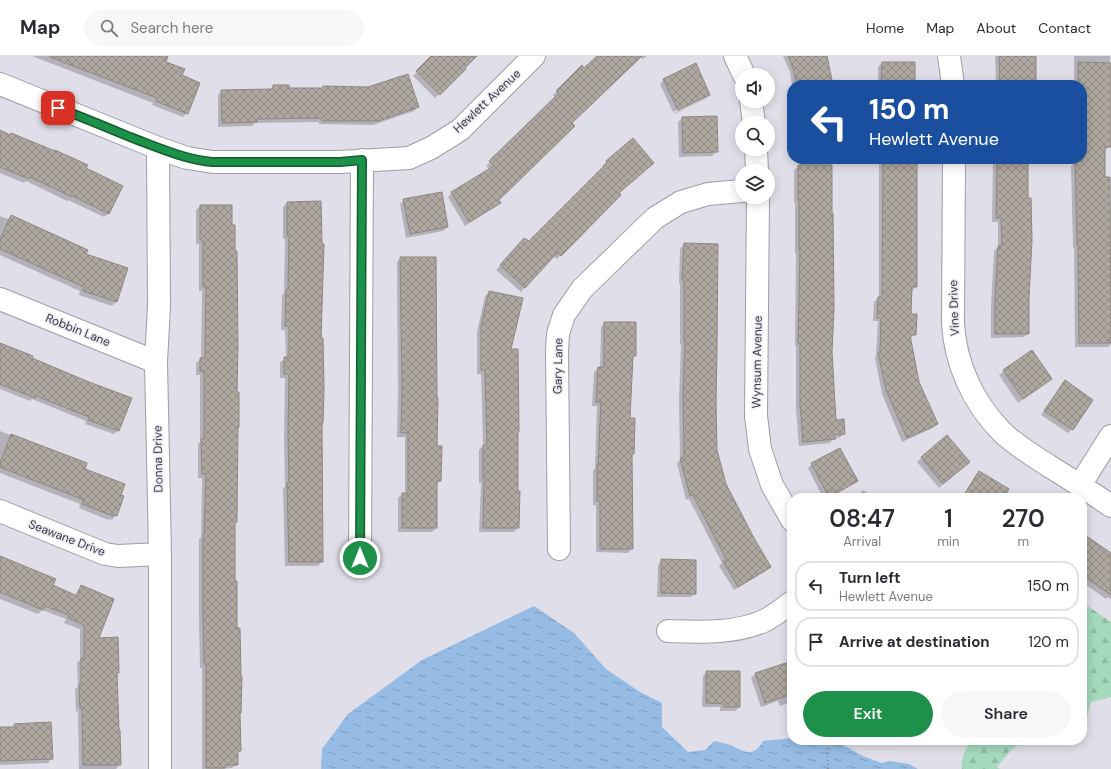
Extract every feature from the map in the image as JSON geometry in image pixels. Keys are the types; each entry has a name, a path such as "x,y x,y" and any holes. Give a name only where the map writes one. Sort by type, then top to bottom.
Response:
{"street":[{"name":"Hewlett Avenue","path":"0,84 158,148 187,158 212,162 340,162 409,158 431,148 460,130 534,56"},
{"path":"735,56 741,68"},
{"path":"949,56 953,80"},
{"name":"Donna Drive","path":"158,148 159,306 156,362 160,554 160,769"},
{"path":"360,558 362,160"},
{"name":"Vine Drive","path":"954,164 953,323 954,335 964,374 979,404 1002,432 1033,455 1111,506"},
{"name":"Gary Lane","path":"559,548 557,351 558,334 564,315 582,289 655,218 681,202 708,194 735,192"},
{"name":"Wynsum Avenue","path":"758,204 756,416 760,449 772,485 787,511"},
{"name":"Robbin Lane","path":"0,299 156,362"},
{"path":"1080,485 1111,436"},
{"name":"Seawane Drive","path":"0,511 105,554 118,556 160,554"},
{"path":"668,631 705,632 735,630 766,620 787,605"}],"path":[{"path":"827,745 828,769"}],"green space":[{"path":"1087,605 1111,622 1111,697 1091,702 1087,717"},
{"path":"968,745 1018,745 1010,751 997,767 1000,769 962,769 965,750"}],"water":[{"path":"534,606 574,633 606,669 640,692 662,703 662,727 688,752 705,750 714,741 728,744 744,751 752,752 759,747 763,741 787,739 787,745 843,745 863,756 881,763 890,761 909,764 918,769 321,769 322,749 348,714 422,660"}],"building":[{"path":"50,56 168,56 166,62 185,69 182,75 200,83 188,114 156,101 157,98"},
{"path":"431,56 477,56 440,95 416,71"},
{"path":"597,56 642,56 572,123 575,126 499,200 501,203 469,222 451,192 494,166 489,161 559,93 556,91 582,65 584,68"},
{"path":"788,56 827,56 832,80 796,80"},
{"path":"999,56 1036,56 1036,80 1000,80"},
{"path":"882,62 915,62 915,80 881,80"},
{"path":"1078,62 1111,63 1111,147 1105,147 1105,177 1110,177 1111,343 1079,343 1075,164 1087,164 1087,80 1078,80"},
{"path":"696,63 710,95 678,110 663,79"},
{"path":"408,74 419,107 378,121 322,121 322,118 257,119 257,122 222,123 221,90 273,89 273,85 289,85 289,88 323,88 323,86 368,87"},
{"path":"717,116 718,152 683,153 682,117"},
{"path":"0,130 10,135 11,133 55,150 88,165 86,168 123,186 109,214 30,177 29,179 0,167"},
{"path":"633,138 654,163 619,193 621,195 561,256 558,252 525,288 500,265 524,238 529,241 607,163 606,161"},
{"path":"883,164 917,164 917,287 912,287 911,314 917,314 916,335 910,335 919,382 938,424 907,438 886,390 878,353 880,352 881,318 877,318 878,297 882,297"},
{"path":"997,164 1028,164 1028,198 1031,198 1032,240 1029,334 995,334 998,246 1002,246 1001,218 996,218"},
{"path":"798,165 832,165 834,308 832,352 836,420 844,419 845,434 833,435 836,439 803,442 800,404 800,343 798,343 800,250"},
{"path":"442,192 448,227 410,234 403,199"},
{"path":"321,201 322,244 324,244 321,338 323,338 324,388 322,423 323,562 289,562 287,483 289,483 289,374 284,374 284,357 289,357 289,326 285,326 286,290 288,290 289,236 287,236 287,202"},
{"path":"200,205 232,205 232,225 235,225 235,251 237,251 237,392 239,392 239,427 237,522 235,522 235,581 237,581 237,628 240,628 242,676 240,713 241,751 238,751 238,765 225,765 225,768 206,768 206,664 204,664 203,534 206,474 202,474 201,439 204,439 204,372 200,371 200,358 205,358 206,287 203,287 203,240 200,240"},
{"path":"11,215 88,250 86,254 128,268 117,302 83,291 84,287 0,249 0,239"},
{"path":"684,243 718,244 716,401 717,450 726,484 771,567 738,587 723,561 727,561 693,495 690,496 680,458 684,457 683,394 685,340 684,280 682,280"},
{"path":"400,257 436,257 438,398 437,446 442,446 441,481 437,481 437,528 402,528 402,493 408,493 408,433 401,433 402,386"},
{"path":"489,291 523,298 511,349 518,349 518,491 520,491 519,528 483,528 483,445 487,445 485,370 481,370 481,327"},
{"path":"604,322 636,322 636,356 633,356 630,418 635,418 634,454 632,454 633,549 600,549 600,501 597,501 597,465 601,402 596,402 598,367 604,367"},
{"path":"0,343 33,356 32,358 89,382 132,398 119,431 88,420 89,417 36,396 35,398 0,384"},
{"path":"1032,350 1052,379 1023,399 1003,370"},
{"path":"1065,380 1093,400 1073,430 1044,411"},
{"path":"11,434 87,463 85,469 125,484 121,495 124,496 117,516 113,516 82,504 84,500 0,467 0,463"},
{"path":"947,435 970,462 943,484 921,457"},
{"path":"840,448 858,481 836,493 827,493 811,463"},
{"path":"979,471 1009,489 1006,493 965,493"},
{"path":"1087,536 1111,553 1111,595 1087,578"},
{"path":"0,556 56,579 53,585 77,596 81,585 114,599 99,638 118,637 119,673 117,673 121,765 83,765 82,708 80,708 79,684 81,684 81,658 84,658 84,625 68,618 69,615 45,606 43,610 0,592"},
{"path":"661,559 696,560 696,594 661,593"},
{"path":"787,663 787,696 765,703 755,673"},
{"path":"706,671 740,671 740,707 724,707 724,704 706,703"},
{"path":"51,722 53,759 0,761 0,727 14,727 14,724"}],"route":[{"path":"58,108 158,148 200,161 340,162 362,160 360,558"}]}
